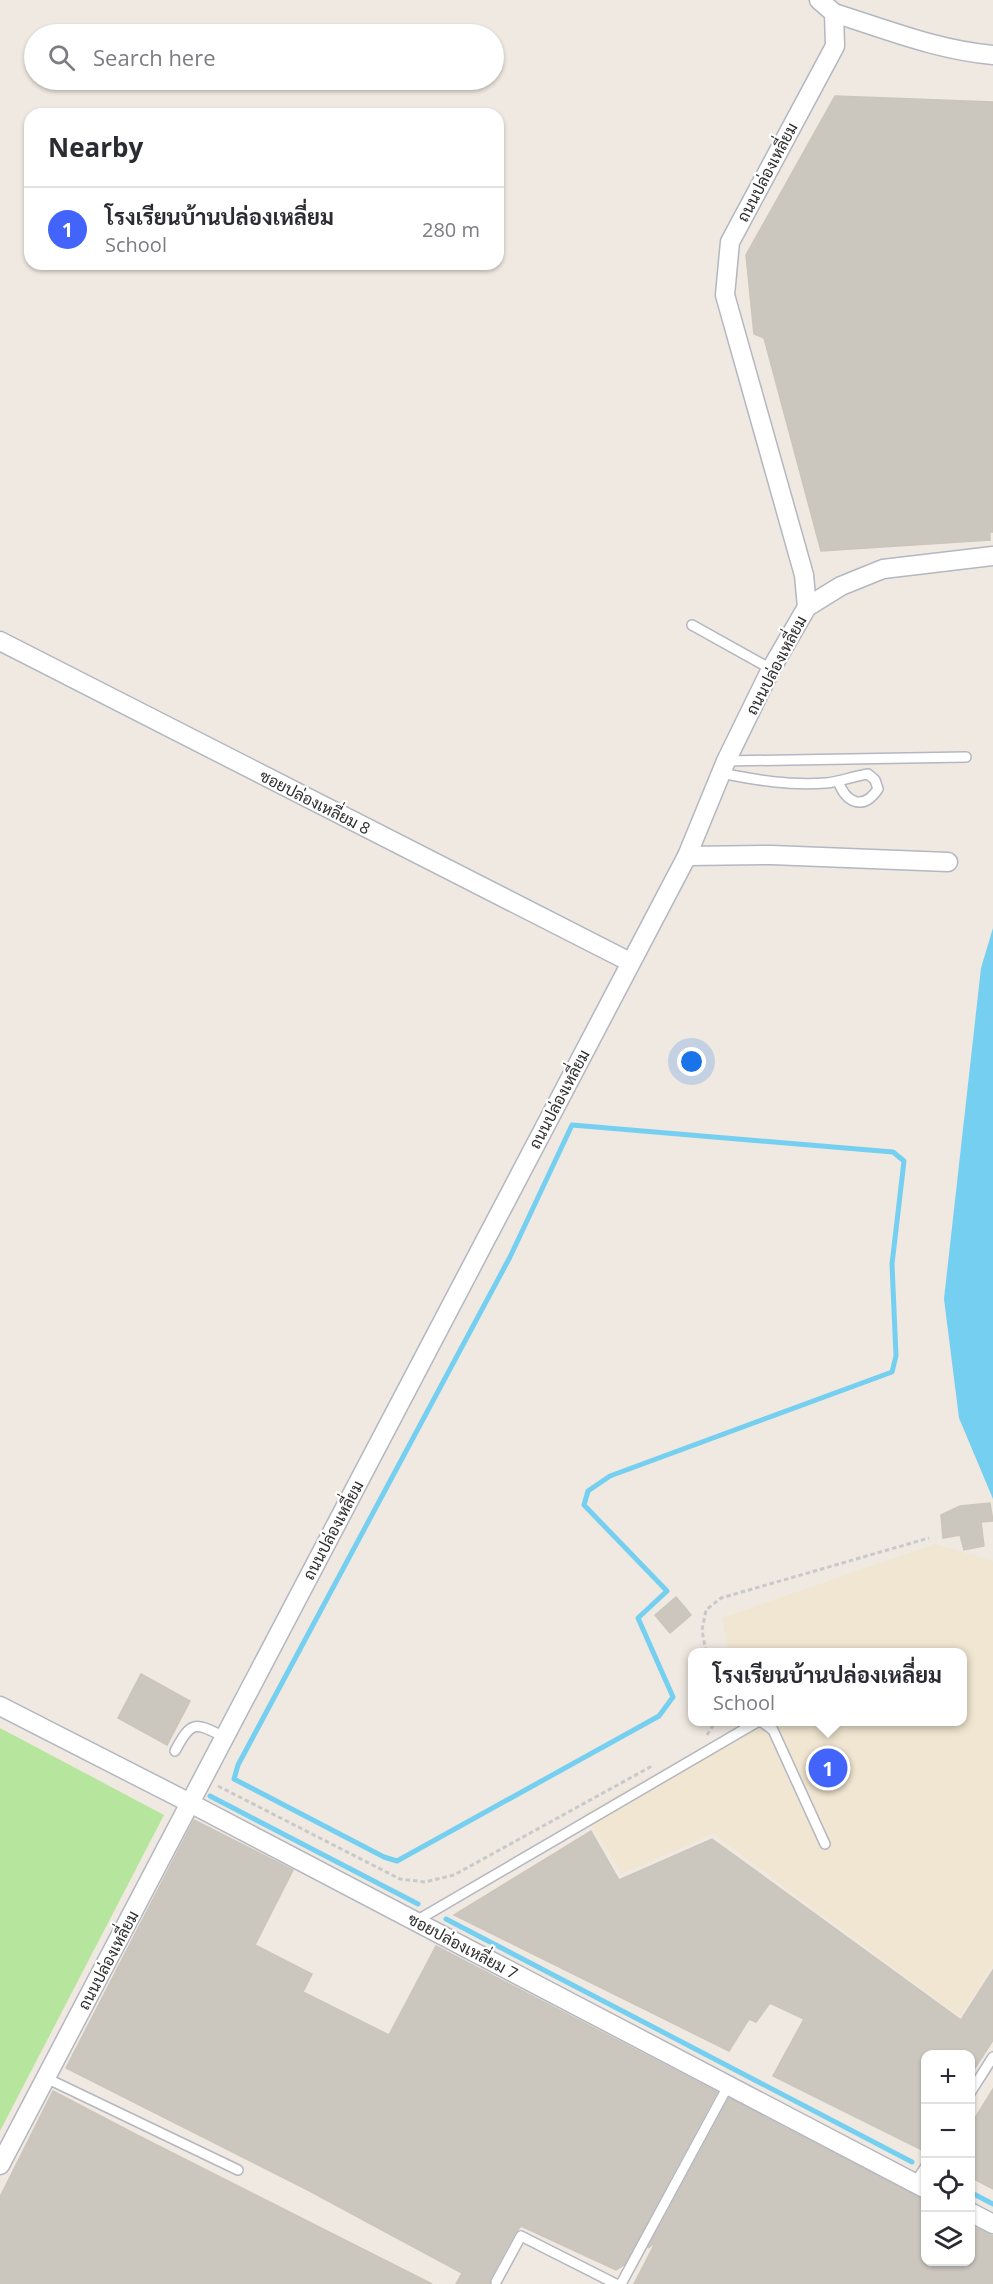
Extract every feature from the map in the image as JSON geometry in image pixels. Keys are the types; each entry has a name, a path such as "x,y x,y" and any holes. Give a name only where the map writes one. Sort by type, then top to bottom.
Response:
{"street":[{"path":"819,0 834,13 924,43 969,53 993,55"},
{"name":"ถนนปล่องเหลี่ยม","path":"0,2165 687,856 724,767 771,669 807,607 804,575 724,295 730,242 835,46 834,13"},
{"path":"807,607 841,586 884,569 993,556"},
{"name":"ซอยปล่องเหลี่ยม 8","path":"0,641 630,962"},
{"path":"687,856 771,855 948,862"},
{"name":"ซอยปล่องเหลี่ยม 7","path":"0,1706 190,1803 920,2186"},
{"path":"975,2215 993,2224"}],"lane":[{"path":"692,625 771,669"},
{"path":"724,767 966,757"},
{"path":"724,767 765,782 790,784 838,781"},
{"path":"176,1751 186,1731 194,1726 201,1726 225,1737"},
{"path":"416,1921 750,1726"},
{"path":"767,1726 772,1730 825,1844"},
{"path":"975,2085 993,2057"},
{"path":"46,2078 238,2170"},
{"path":"621,2284 728,2086"},
{"path":"496,2282 520,2236 616,2284"}],"path":[{"path":"705,1648 702,1630 706,1610 721,1598 929,1538"},
{"path":"705,1737 712,1726"},
{"path":"203,1778 400,1880 425,1882 454,1875 653,1766"}],"shaded area":[{"path":"935,1544 993,1561 993,1965 960,2017 713,1834 622,1874 584,1813 739,1726 967,1726 967,1648 728,1648 722,1618"}],"green space":[{"path":"0,1728 164,1815 0,2131"}],"water":[{"path":"993,928 993,1499 959,1418 944,1299 981,968"}],"building":[{"path":"835,96 993,102 993,532 990,532 990,540 821,551 764,338 754,334 746,255"},
{"path":"990,1503 993,1521 981,1522 984,1546 964,1550 960,1535 943,1538 941,1515 960,1506"},
{"path":"676,1597 691,1615 670,1633 655,1615"},
{"path":"141,1674 190,1701 167,1745 118,1718"},
{"path":"194,1820 293,1870 255,1945 312,1974 303,1992 389,2035 436,1946 717,2092 624,2265 616,2270 521,2226 490,2279 490,2284 456,2284 462,2273 304,2188 66,2068"},
{"path":"591,1831 619,1880 712,1839 961,2020 993,1970 993,2040 975,2068 975,2050 921,2050 921,2150 773,2076 804,2019 770,2003 756,2022 749,2019 729,2051 454,1915"},
{"path":"993,2089 993,2189 975,2180 975,2118"},
{"path":"53,2091 432,2284 0,2284 0,2197"},
{"path":"729,2098 921,2198 921,2266 975,2266 975,2227 993,2236 993,2284 634,2284 655,2243 648,2248"}],"waterway":[{"path":"572,1125 893,1152 904,1161 892,1264 896,1356 892,1372 610,1476 588,1491 584,1505 667,1591 638,1618 673,1697 659,1716 397,1861 384,1857 234,1779 238,1765 510,1257 572,1125"},
{"path":"210,1796 418,1904"},
{"path":"446,1919 912,2162"},
{"path":"975,2195 993,2204"}],"place":[{"name":"โรงเรียนบ้านปล่องเหลี่ยม","path":"828,1768"}]}
